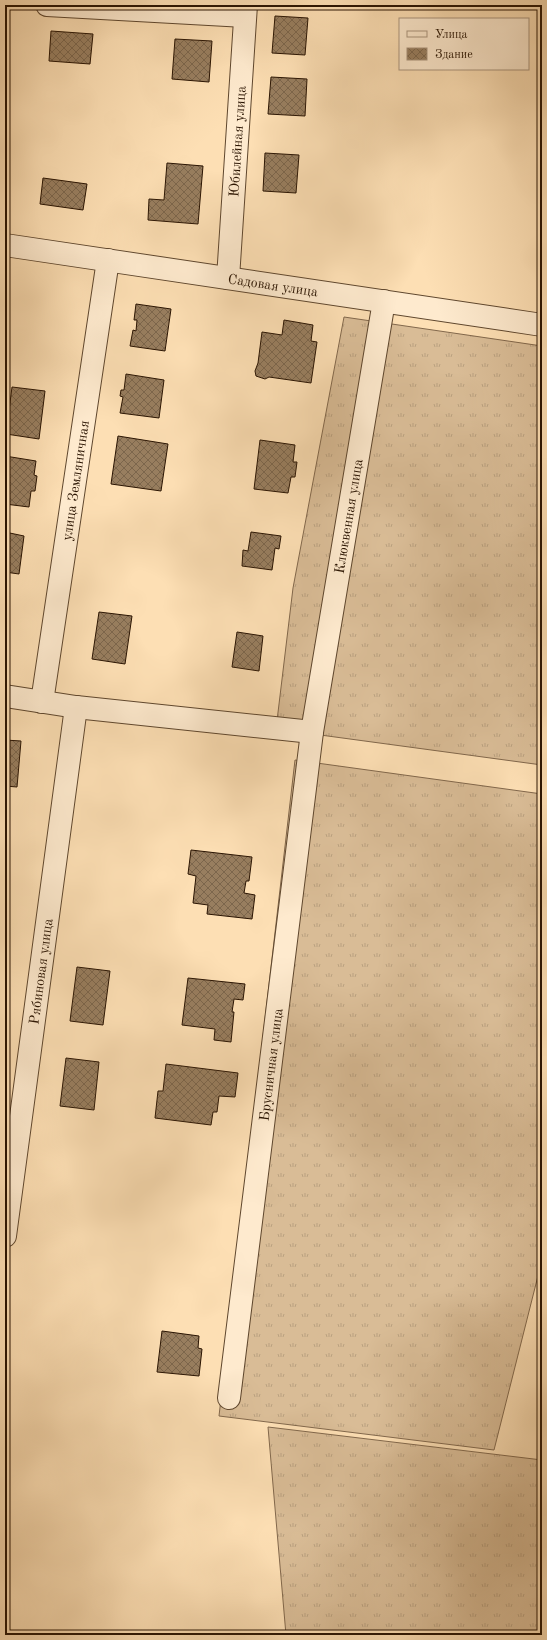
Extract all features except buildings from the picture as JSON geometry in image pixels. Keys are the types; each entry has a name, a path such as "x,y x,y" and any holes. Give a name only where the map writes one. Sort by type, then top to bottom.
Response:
{"street":[{"path":"47,5 246,11"},
{"name":"Юбилейная улица","path":"228,278 246,11"},
{"name":"Садовая улица","path":"5,245 542,325"},
{"name":"улица Земляничная","path":"42,702 108,260"},
{"name":"Клюквенная улица","path":"312,732 384,301"},
{"path":"5,696 76,707 312,732"},
{"name":"Рябиновая улица","path":"5,1236 76,707"},
{"name":"Брусничная улица","path":"229,1398 312,732"}],"green space":[{"path":"344,317 542,346 542,765 276,729 293,588"},
{"path":"295,760 542,794 542,1260 494,1450 219,1416"},
{"path":"268,1427 542,1460 542,1635 286,1635"}]}
